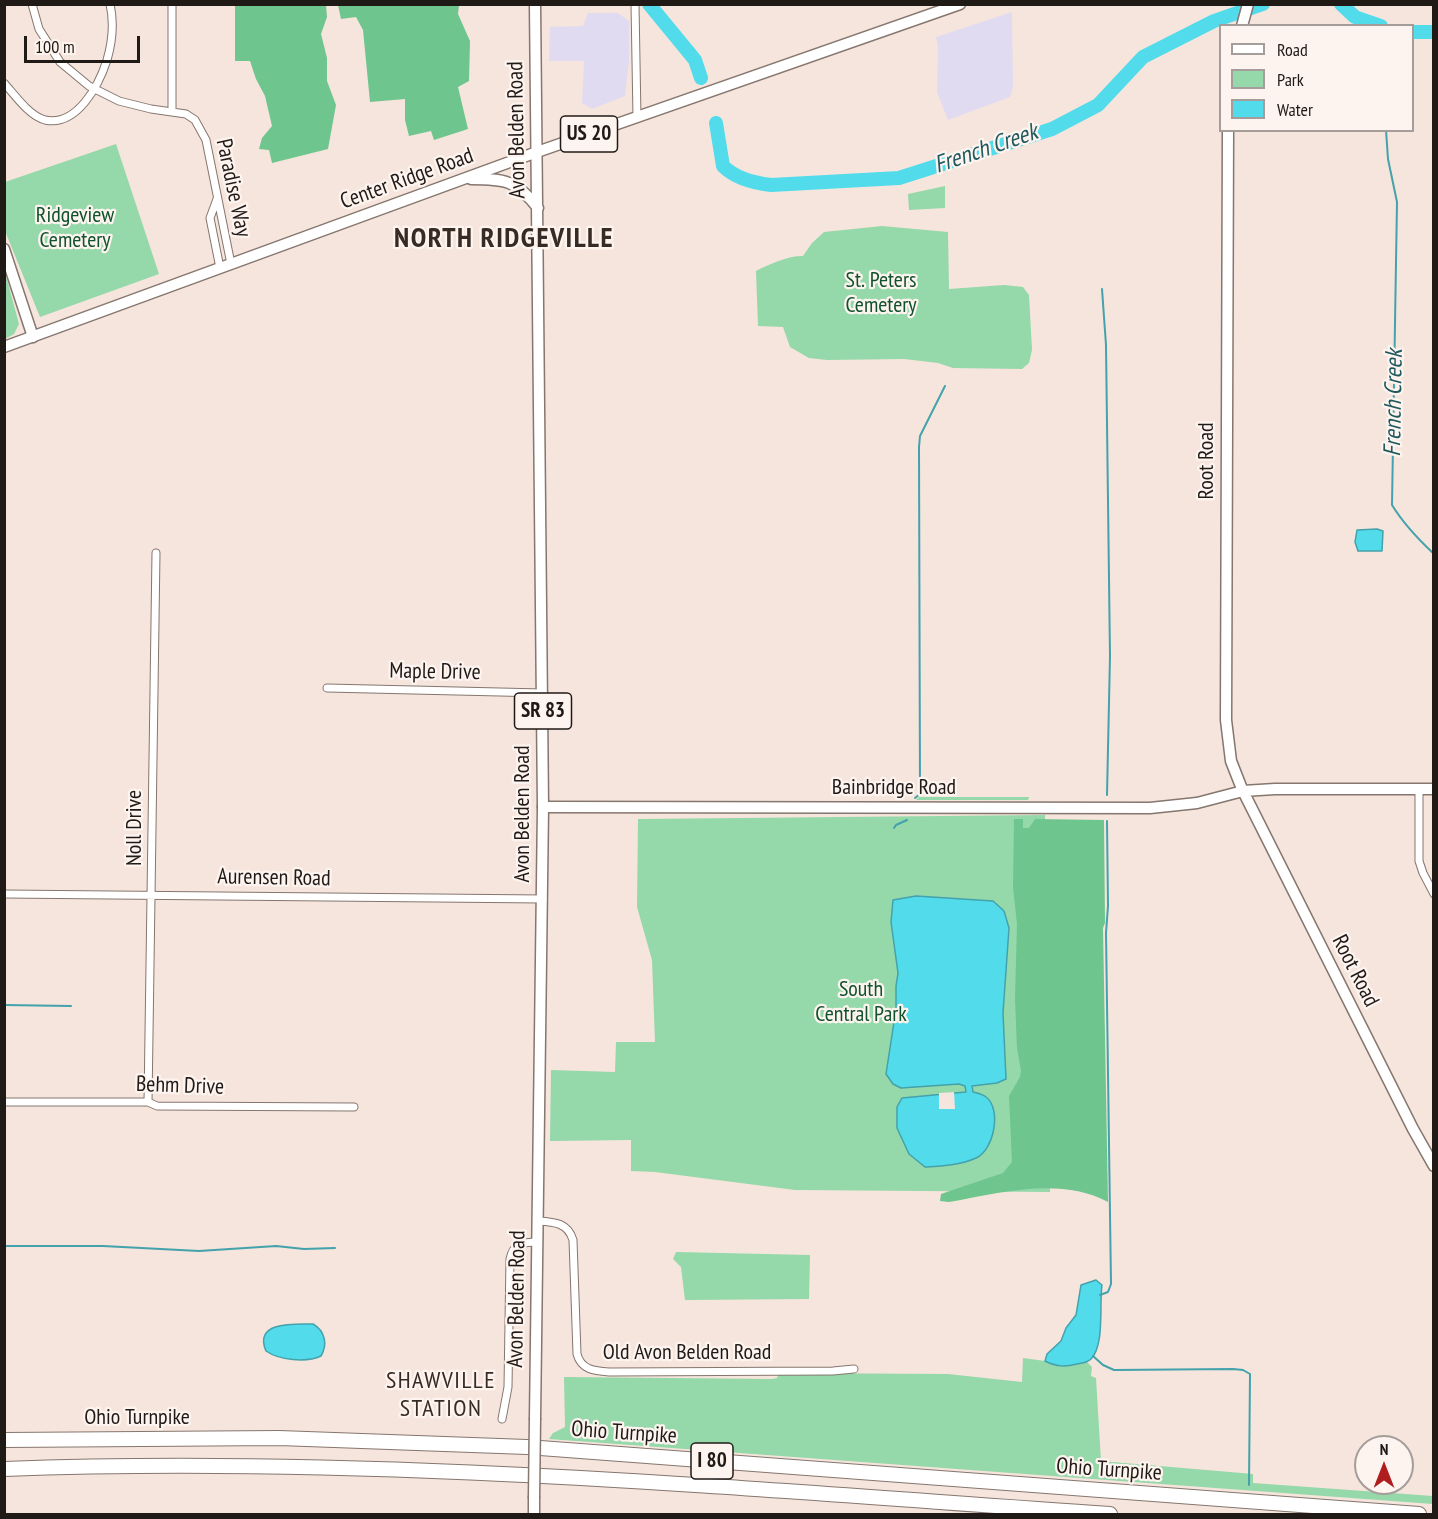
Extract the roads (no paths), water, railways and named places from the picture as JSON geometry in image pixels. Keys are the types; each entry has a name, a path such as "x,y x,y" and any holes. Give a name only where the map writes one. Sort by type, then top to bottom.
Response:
{"highway":[{"name":"Ohio Turnpike","path":"4,1440 279,1438 527,1447 1419,1515"},
{"name":"Ohio Turnpike","path":"4,1468 147,1465 318,1466 522,1474 1110,1515"}],"main road":[{"name":"Avon Belden Road","path":"534,1515 543,899 543,693 535,4"},
{"name":"Center Ridge Road","path":"4,347 461,179 960,4"},
{"path":"1244,22 1248,4"},
{"name":"Root Road","path":"1228,132 1226,720 1232,761 1242,790 1408,1120 1434,1166"},
{"path":"461,179 489,179 511,183 520,188 538,208"},
{"path":"4,249 33,337"},
{"name":"Bainbridge Road","path":"543,807 1150,808 1197,803 1242,790 1434,789"}],"street":[{"name":"Paradise Way","path":"32,4 39,29 60,62 93,88 119,101 186,114 195,120 206,140 231,264"},
{"path":"4,82 26,107 44,120 69,117 78,109 93,88 107,58 112,28 110,4"},
{"path":"172,4 172,112"},
{"path":"635,4 637,118"},
{"path":"218,197 210,218 220,268"},
{"name":"Noll Drive","path":"148,1102 156,554"},
{"name":"Maple Drive","path":"327,688 543,693"},
{"path":"1419,789 1419,861 1434,894"},
{"name":"Aurensen Road","path":"4,894 543,899"},
{"name":"Behm Drive","path":"4,1102 148,1102 157,1106 354,1107"},
{"name":"Old Avon Belden Road","path":"538,1221 560,1224 569,1230 573,1240 577,1354 585,1368 609,1372 854,1369"},
{"path":"502,1419 508,1387 510,1258 513,1248 518,1245 538,1242"}],"water":[{"path":"1357,530 1383,531 1382,551 1358,551 1355,542"},
{"path":"916,896 993,901 1004,911 1009,928 1003,1013 1006,1079 997,1083 972,1086 973,1092 984,1096 991,1103 994,1110 994,1129 982,1154 958,1164 945,1166 925,1167 909,1154 897,1128 897,1107 902,1098 966,1092 965,1086 959,1084 901,1088 893,1084 886,1074 896,1009 898,973 891,922 893,900"},
{"path":"1096,1280 1102,1285 1100,1334 1095,1353 1088,1361 1073,1365 1057,1365 1045,1361 1047,1354 1061,1341 1066,1328 1076,1315 1081,1285"},
{"path":"313,1324 323,1334 325,1342 321,1356 293,1360 278,1357 266,1351 265,1334 270,1329 278,1326"}],"waterway":[{"name":"French Creek","path":"649,4 695,60 701,78"},
{"name":"French Creek","path":"716,123 723,166 739,177 752,182 771,185 899,178 1052,129 1098,105 1143,57 1214,21 1263,4"},
{"name":"French Creek","path":"1341,4 1355,17 1375,24"},
{"name":"French Creek","path":"1414,32 1434,32"},
{"name":"French Creek","path":"1386,132 1388,159 1397,202 1392,505 1411,531 1434,554"},
{"path":"1102,289 1106,345 1110,656 1107,795"},
{"path":"915,798 920,794 919,447 920,436 945,386"},
{"path":"894,828 907,820"},
{"path":"1100,1295 1108,1292 1111,1284 1106,933 1107,821"},
{"path":"4,1005 71,1006"},
{"path":"4,1246 103,1246 199,1251 276,1246 304,1249 335,1248"},
{"path":"1093,1356 1103,1365 1114,1370 1233,1369 1243,1370 1250,1374 1249,1485"}],"district":[{"name":"NORTH RIDGEVILLE","path":"504,239"},
{"name":"SHAWVILLE STATION","path":"441,1395"}],"park label":[{"name":"Ridgeview Cemetery","path":"75,228"},
{"name":"St. Peters Cemetery","path":"881,294"},
{"name":"South Central Park","path":"861,1002"}]}
